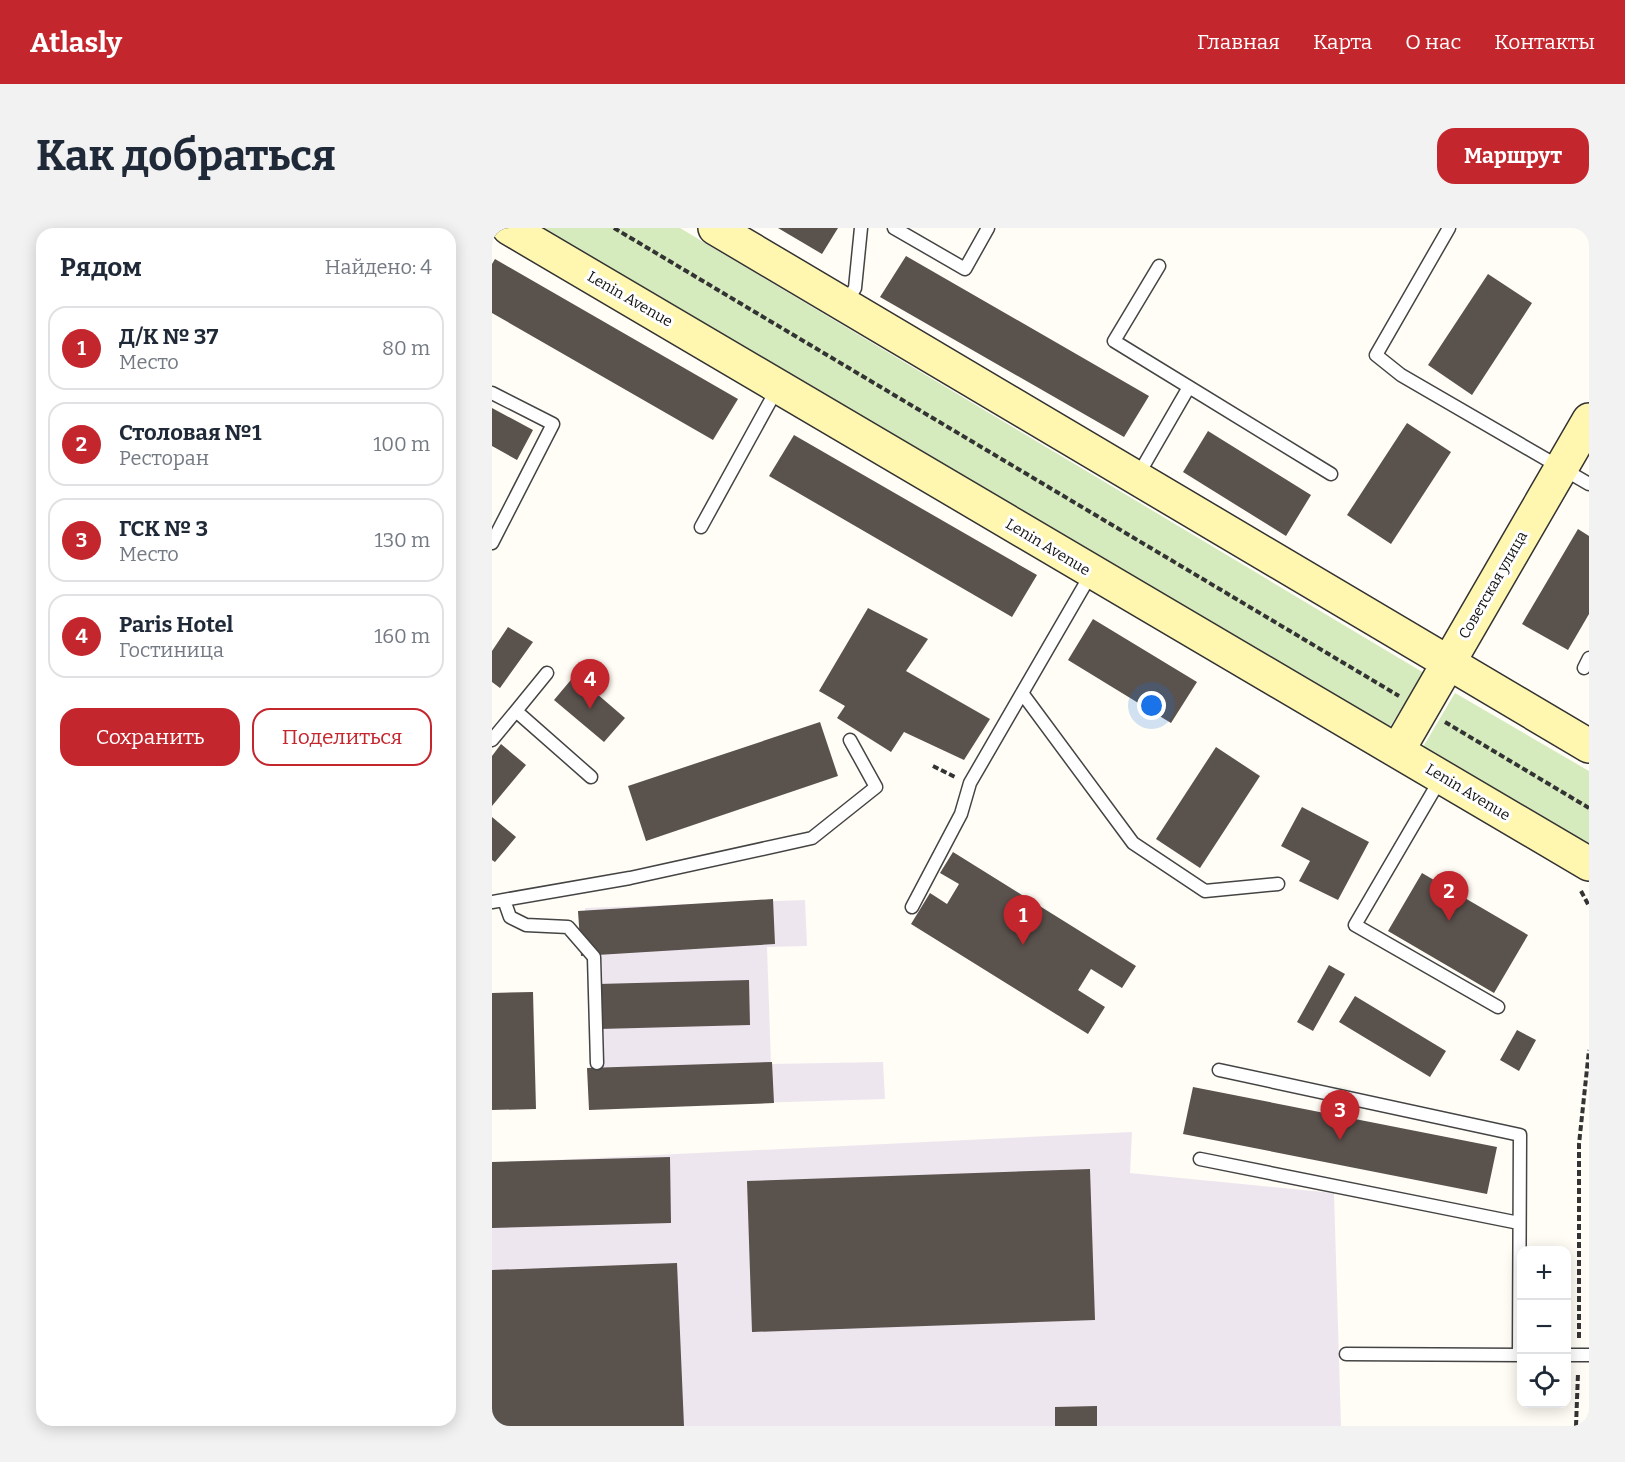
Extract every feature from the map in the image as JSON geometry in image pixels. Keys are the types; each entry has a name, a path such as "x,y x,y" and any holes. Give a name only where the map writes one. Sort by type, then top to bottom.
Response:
{"street":[{"name":"Lenin Avenue","path":"509,228 1589,864"},
{"path":"716,228 1589,746"},
{"name":"Советская улица","path":"1398,750 1448,663 1575,476 1589,420"}],"lane":[{"path":"844,305 855,288 861,228"},
{"path":"894,228 965,269 988,228"},
{"path":"1449,228 1376,355 1401,375 1575,476"},
{"path":"1159,266 1114,341 1331,474"},
{"path":"701,527 778,386"},
{"path":"1137,478 1189,387"},
{"path":"492,393 553,424 492,543"},
{"path":"912,907 961,814 970,783 1092,573"},
{"path":"492,740 547,673"},
{"path":"1022,693 1133,843 1205,891 1278,884"},
{"path":"516,711 591,777"},
{"path":"597,1063 594,957 568,927 526,925 510,917 498,902 630,878 812,838 876,788 850,740"},
{"path":"1441,777 1355,925 1498,1007"},
{"path":"1219,1070 1520,1135 1520,1354"},
{"path":"1200,1159 1519,1222"},
{"path":"1346,1354 1517,1355"}],"path":[{"path":"614,228 1589,808"},
{"path":"933,766 970,783"},
{"path":"1576,1426 1579,1144 1589,1050"}],"shaded area":[{"path":"805,900 807,946 767,947 771,1064 883,1062 885,1099 591,1108 585,908"},
{"path":"1132,1132 1130,1173 1334,1193 1341,1426 492,1426 492,1163"}],"green space":[{"path":"535,228 680,228 1424,673 1389,728"},
{"path":"1455,693 1589,771 1589,845 1423,747"}],"building":[{"path":"778,228 838,228 822,254"},
{"path":"906,256 1149,396 1124,437 880,297"},
{"path":"495,259 738,399 713,440 492,313 492,264"},
{"path":"1488,274 1532,303 1472,395 1428,365"},
{"path":"492,408 533,430 517,460 492,446"},
{"path":"1407,423 1451,452 1391,544 1347,515"},
{"path":"1208,431 1311,495 1286,536 1183,472"},
{"path":"794,435 1037,575 1012,617 769,476"},
{"path":"1578,529 1589,536 1589,614 1568,650 1522,624"},
{"path":"868,608 928,639 906,671 990,719 964,760 904,732 891,752 837,718 845,706 819,691"},
{"path":"1093,619 1197,682 1171,723 1068,660"},
{"path":"508,627 533,642 500,688 492,682 492,651"},
{"path":"575,675 625,718 604,742 554,700"},
{"path":"820,722 838,776 646,841 628,786"},
{"path":"501,744 526,765 492,806 492,756"},
{"path":"1216,747 1260,776 1200,868 1156,839"},
{"path":"1302,807 1369,842 1338,900 1299,881 1310,861 1281,846"},
{"path":"492,817 516,837 495,862 492,860"},
{"path":"953,852 1136,966 1122,988 1091,969 1078,990 1105,1007 1088,1034 911,924 930,893 947,904 959,884 940,873"},
{"path":"1422,873 1528,935 1494,993 1388,931"},
{"path":"773,899 775,944 581,956 578,911"},
{"path":"1329,965 1345,974 1313,1031 1297,1022"},
{"path":"749,980 750,1025 600,1029 598,984"},
{"path":"533,992 536,1109 492,1110 492,993"},
{"path":"1355,996 1446,1051 1430,1077 1339,1022"},
{"path":"1517,1030 1536,1040 1519,1071 1500,1060"},
{"path":"772,1062 774,1103 589,1110 587,1068"},
{"path":"1193,1087 1497,1147 1487,1194 1183,1134"},
{"path":"670,1157 671,1223 492,1228 492,1162"},
{"path":"1090,1169 1095,1320 752,1332 747,1181"},
{"path":"677,1263 684,1426 492,1426 492,1270"},
{"path":"1097,1406 1097,1426 1055,1426 1055,1407"}],"place":[{"name":"Paris Hotel","path":"590,709"},
{"name":"Столовая №1","path":"1449,921"},
{"name":"Д/К № 37","path":"1023,945"},
{"name":"ГСК № 3","path":"1340,1140"}]}
